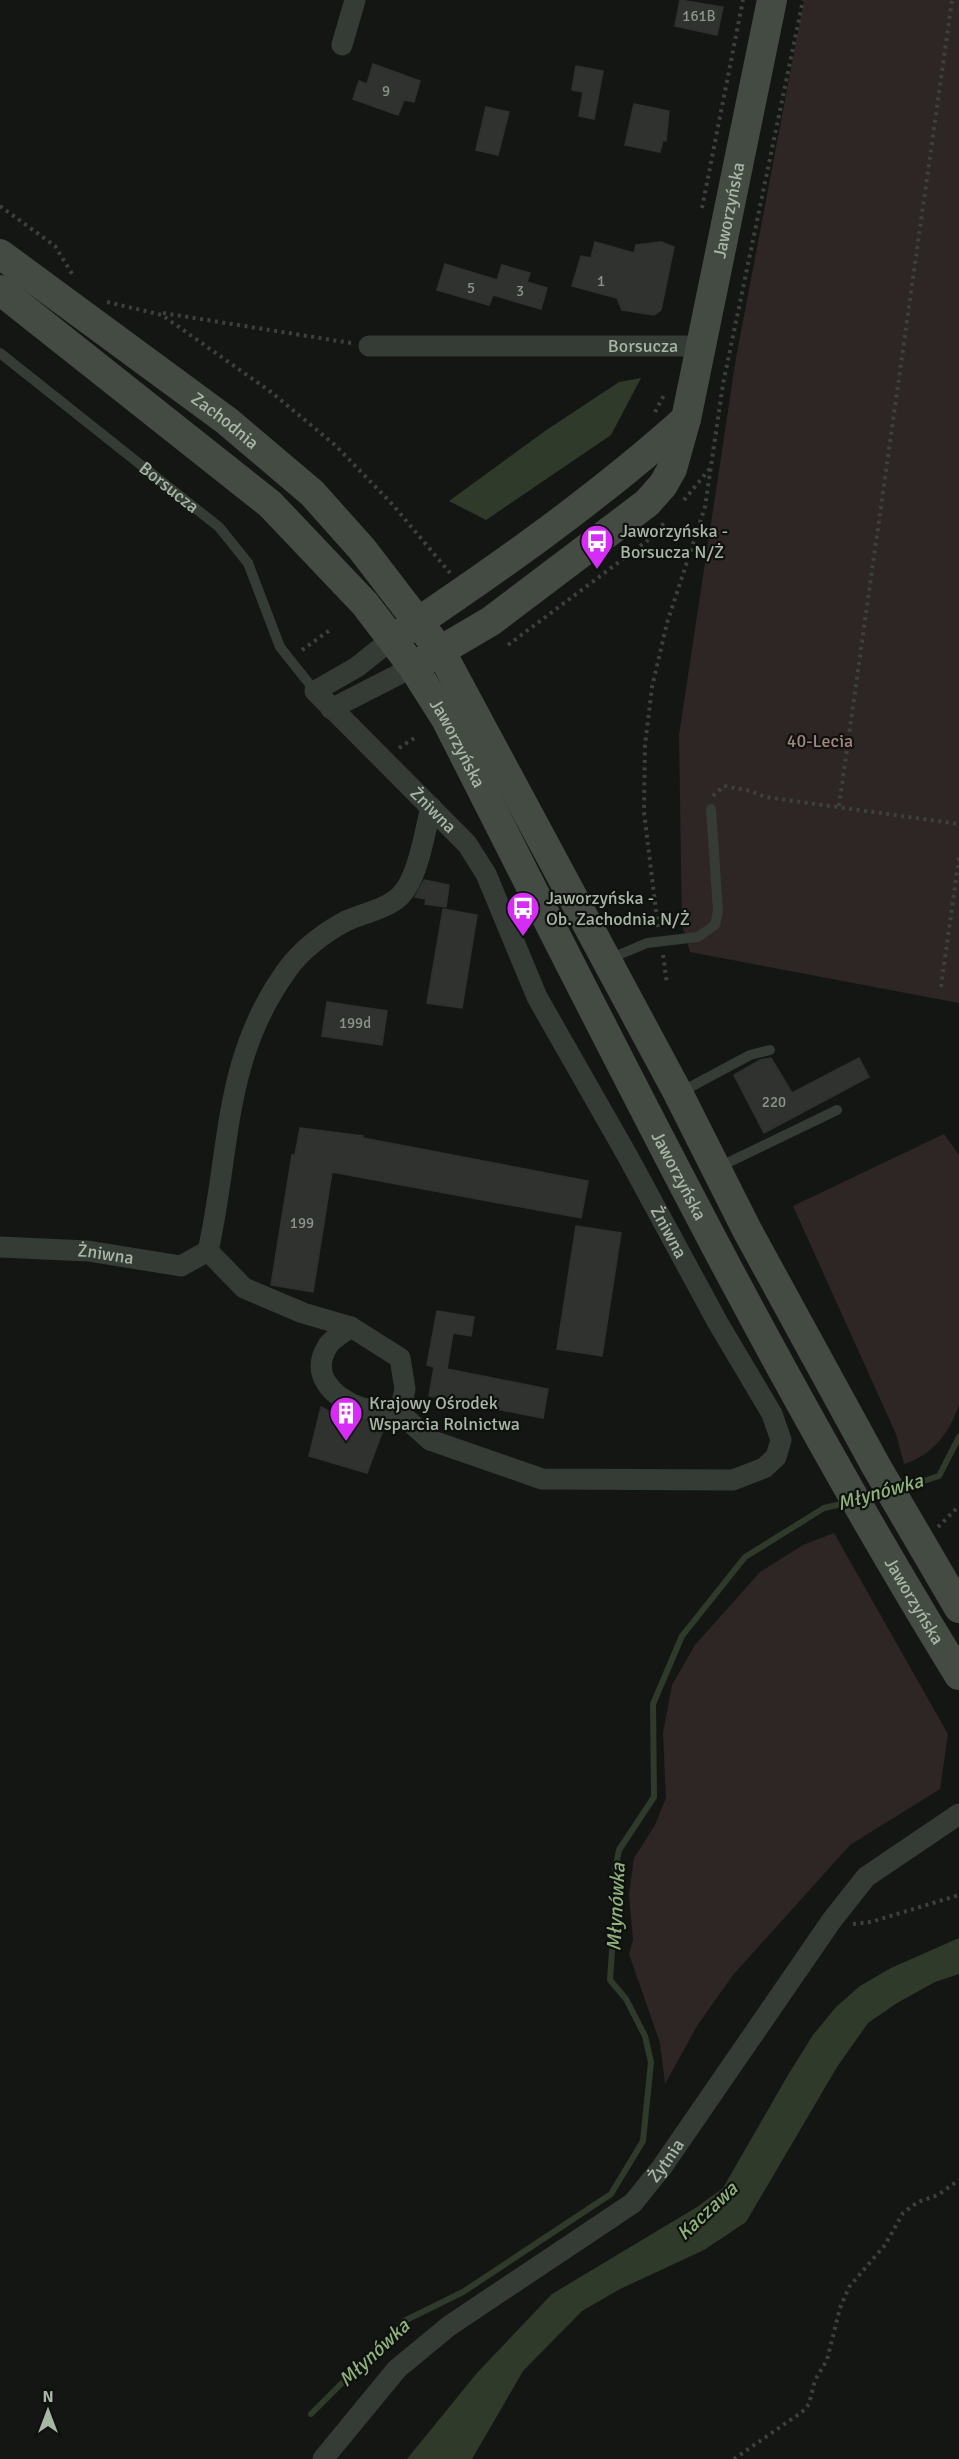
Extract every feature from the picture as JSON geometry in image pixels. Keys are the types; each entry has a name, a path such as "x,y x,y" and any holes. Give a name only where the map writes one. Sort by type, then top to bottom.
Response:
{"main road":[{"name":"Jaworzyńska","path":"413,667 491,621 647,503 663,485 672,469 702,346 772,0"},
{"name":"Zachodnia","path":"0,254 227,422 280,465 338,520 418,622"},
{"name":"Zachodnia","path":"0,290 270,504 349,585 392,639"},
{"path":"392,639 634,465 686,419"},
{"name":"Jaworzyńska","path":"418,622 441,652 876,1466 959,1608"},
{"name":"Jaworzyńska","path":"392,639 446,719 750,1312 864,1516 959,1675"}],"street":[{"path":"342,45 355,0"},
{"name":"Borsucza","path":"369,346 702,346"},
{"path":"315,691 357,667 392,639"},
{"path":"331,709 413,667"},
{"name":"Żniwna","path":"315,691 467,844 486,874 537,997 627,1155 718,1323 772,1414 780,1440 776,1457 764,1468 733,1480 542,1479 430,1440 400,1413"},
{"path":"351,1327 330,1343 321,1359 322,1380 336,1395 360,1407 400,1413 405,1389 400,1358 351,1327 303,1313 244,1288 208,1251 229,1112 244,1049 288,969 318,939 346,921 400,896 416,868 430,807"},
{"name":"Żniwna","path":"0,1247 88,1251 182,1266 208,1251"},
{"name":"Żytnia","path":"323,2459 397,2369 450,2326 633,2203 662,2167 832,1920 866,1877 959,1814"}],"lane":[{"name":"Borsucza","path":"0,352 226,534 248,562 265,602 273,633 288,660 315,691"},
{"path":"605,961 643,945 698,937 710,930 717,921 711,809"},
{"path":"678,1093 750,1055 770,1050"},
{"path":"716,1168 837,1110"}],"path":[{"path":"701,212 743,0"},
{"path":"667,984 644,812 645,745 652,687 668,623 705,507 723,384 803,0"},
{"path":"839,806 952,0"},
{"path":"0,206 55,246 76,282"},
{"path":"98,300 152,312 369,346"},
{"path":"152,312 174,322 271,392 334,445 393,505 451,573 460,567"},
{"path":"650,419 666,388"},
{"path":"288,660 330,630"},
{"path":"711,809 714,794 724,786 751,791 765,797 959,824"},
{"path":"941,987 959,857"},
{"path":"937,1528 959,1506"},
{"path":"832,1920 854,1924 872,1922 959,1895"},
{"path":"734,2459 802,2412 809,2404 815,2380 827,2360 840,2308 849,2287 885,2245 903,2213 918,2202 938,2195 959,2180"}],"green space":[{"name":"40-Lecia","path":"804,0 959,0 959,1003 690,952 682,925 679,735 736,358"},
{"path":"944,1134 959,1155 959,1404 951,1424 932,1449 904,1464 896,1434 793,1206"},
{"path":"834,1533 948,1734 940,1789 850,1845 733,1975 697,2026 665,2084 660,2043 629,1954 633,1940 629,1894 634,1858 655,1825 666,1798 663,1733 672,1685 695,1645 760,1572 803,1545"}],"water":[{"path":"641,378 611,435 486,520 449,501 545,431 619,382"},
{"name":"Kaczawa","path":"959,1938 959,1974 935,1982 897,2003 868,2023 837,2067 746,2222 704,2250 620,2289 582,2311 523,2371 472,2459 407,2459 477,2373 552,2294 697,2207 723,2188 788,2075 813,2035 836,2007 860,1986 891,1968"}],"building":[{"path":"680,0 723,7 717,35 675,26"},
{"path":"373,64 420,81 414,102 404,100 398,115 353,99 359,81 367,84"},
{"path":"576,66 603,71 594,119 579,116 583,92 572,90"},
{"path":"634,104 669,111 666,141 663,140 660,152 625,145"},
{"path":"486,107 509,112 498,155 476,150"},
{"path":"595,242 634,253 636,245 661,242 674,247 661,310 654,315 622,310 617,298 572,286 581,256 591,258"},
{"path":"445,264 497,280 502,265 530,273 527,282 547,288 541,309 493,295 489,305 437,290"},
{"path":"424,880 449,885 446,907 425,904 426,899 415,897"},
{"path":"443,909 477,915 462,1008 427,1003"},
{"path":"327,1002 387,1011 382,1045 322,1036"},
{"path":"771,1058 792,1093 859,1058 869,1077 764,1133 734,1075 760,1060"},
{"path":"300,1128 363,1136 363,1138 588,1181 581,1218 332,1172 313,1292 271,1285 292,1155 295,1155"},
{"path":"576,1226 621,1233 602,1356 557,1349"},
{"path":"437,1311 474,1317 471,1336 453,1333 447,1369 548,1389 543,1418 429,1396 434,1367 427,1365"},
{"name":"Krajowy Ośrodek Wsparcia Rolnictwa","path":"321,1407 340,1417 342,1413 381,1425 379,1429 383,1430 367,1473 309,1456"}],"waterway":[{"name":"Młynówka","path":"899,1489 939,1476 959,1437"},
{"name":"Młynówka","path":"311,2414 404,2321 463,2292 611,2194 643,2141 651,2062 645,2036 626,1999 610,1980 612,1951 618,1927 615,1870 619,1850 654,1797 653,1704 682,1636 745,1557 824,1508 846,1503"}],"place":[{"name":"Jaworzyńska - Borsucza N/Ż","path":"597,570"},
{"name":"Jaworzyńska - Ob. Zachodnia N/Ż","path":"523,937"},
{"name":"Krajowy Ośrodek Wsparcia Rolnictwa","path":"346,1442"}]}
